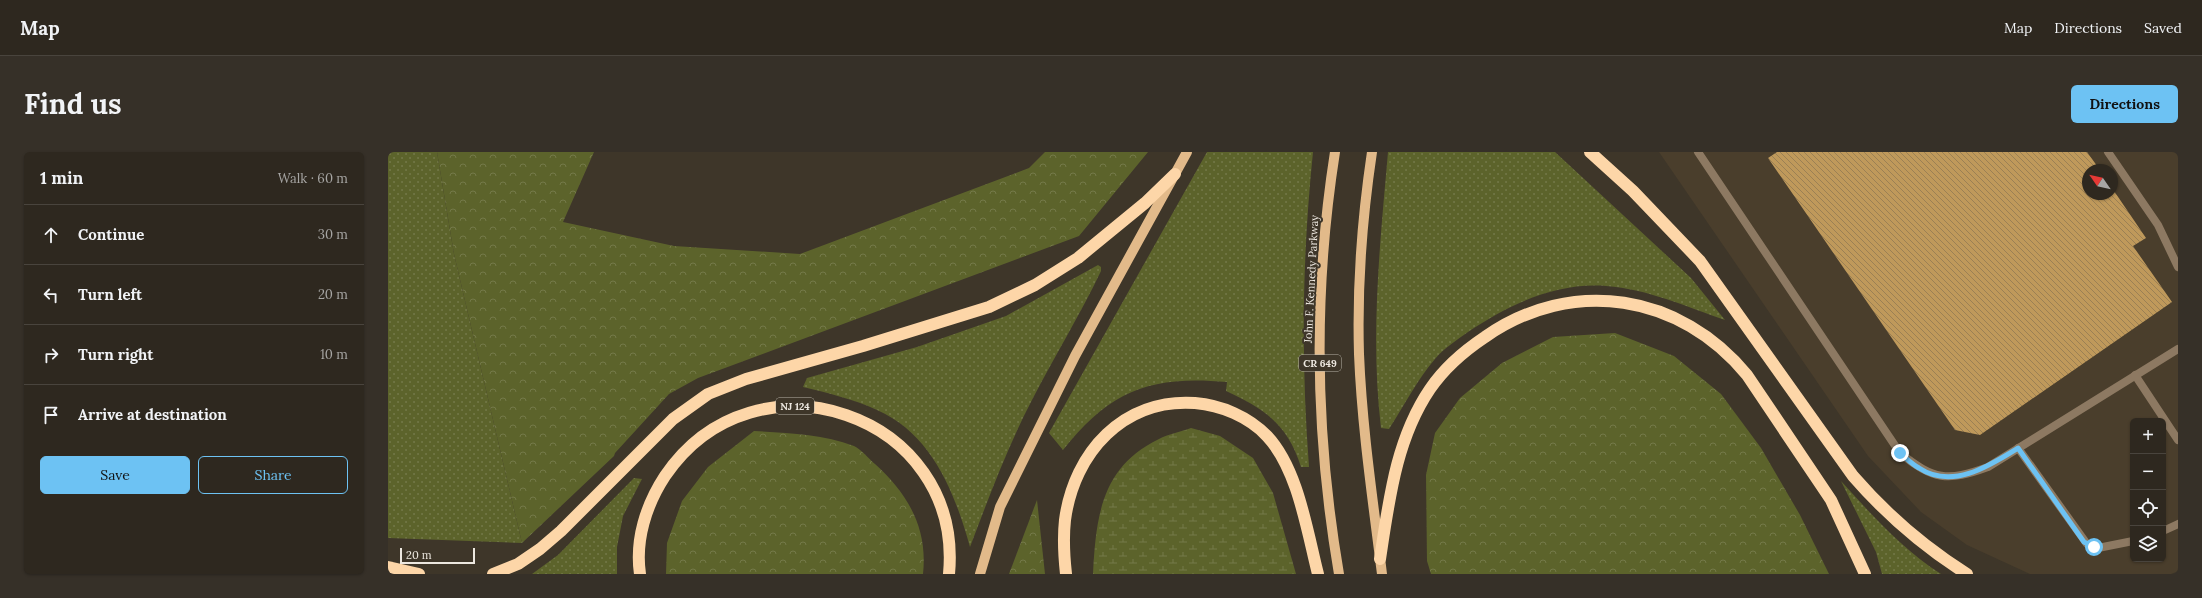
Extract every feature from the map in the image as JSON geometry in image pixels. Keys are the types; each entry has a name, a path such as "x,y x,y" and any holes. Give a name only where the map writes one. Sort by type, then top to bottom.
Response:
{"highway":[{"path":"1590,152 1633,191 1700,261 1853,476 1876,503 1943,559 1967,574"},
{"path":"493,574 518,564 540,548 560,531 673,419 708,394 746,379 863,346 990,307 1029,288 1078,258 1145,203 1175,174"},
{"path":"1380,559 1392,481 1401,452 1430,389 1450,363 1497,328 1528,313 1557,305 1583,301 1603,301 1623,302 1645,306 1678,319 1702,332 1735,360 1831,500 1865,574"},
{"path":"1066,574 1064,552 1065,519 1075,483 1088,456 1109,430 1128,417 1164,404 1181,402 1206,404 1229,411 1251,421 1268,437 1288,468 1318,574"},
{"name":"NJ 124","path":"640,574 640,544 643,522 661,482 682,456 714,428 745,413 764,408 806,406 851,416 881,432 901,448 922,471 940,504 946,526 949,574"},
{"path":"388,567 419,574"}],"main road":[{"path":"980,574 1000,507 1075,356 1187,152"},
{"name":"John F. Kennedy Parkway","path":"1335,152 1322,255 1320,390 1322,445 1339,574"},
{"path":"1372,152 1366,194 1359,285 1359,354 1366,446 1382,574"}],"lane":[{"path":"1698,152 1900,453 1920,469 1940,477 1965,475 1988,467 2178,349"},
{"path":"2108,152 2158,225 2175,257 2178,267"},
{"path":"2136,375 2178,440"},
{"path":"2018,448 2087,544 2098,548 2130,542"},
{"path":"2166,530 2178,524"}],"shaded area":[{"path":"1659,152 2178,152 2178,571 2171,574 2030,574 1967,545 1921,512 1868,456"}],"green space":[{"path":"388,152 437,152 454,254 522,543 388,538"},
{"path":"437,152 594,152 563,222 674,246 800,254 1029,168 1045,152 1148,152 1079,236 698,378 669,394 615,453 614,456 522,543 454,254"},
{"path":"1207,152 1313,152 1309,192 1304,310 1306,427 1309,467 1301,467 1296,452 1289,440 1282,429 1273,420 1252,405 1226,391 1227,382 1200,380 1176,381 1134,391 1116,400 1098,413 1080,430 1063,450 1049,433"},
{"path":"1388,152 1555,152 1691,278 1725,320 1667,299 1637,291 1606,286 1569,288 1533,297 1483,322 1446,348 1422,376 1389,429 1381,428 1376,359 1376,324 1379,256"},
{"path":"1098,265 1101,267 1101,271 1040,384 1014,436 970,547 957,506 948,486 927,450 913,434 896,421 868,406 803,387 807,378 917,347 1006,316"},
{"path":"1615,333 1674,356 1721,394 1761,448 1800,515 1829,574 1431,574 1427,561 1426,475 1435,433 1460,398 1502,363 1553,337"},
{"path":"1191,428 1220,436 1253,458 1273,493 1296,574 1093,574 1096,533 1100,514 1105,496 1113,479 1125,464 1140,451 1163,437"},
{"path":"754,431 805,435 830,439 857,447 887,475 906,500 913,513 919,527 922,542 924,557 923,574 666,574 667,543 682,501 708,467"},
{"path":"634,478 642,479 623,516 617,547 617,574 532,574 558,555"},
{"path":"1841,481 1900,542 1913,554 1941,574 1882,574 1876,552"},
{"path":"1037,500 1045,574 1009,574"}],"building":[{"path":"1777,152 2087,152 2096,164 2082,164 2082,200 2118,200 2118,197 2146,238 2133,246 2172,302 1980,435 1955,430 1768,158"}],"route":[{"path":"1900,453 1920,469 1940,477 1965,475 1988,467 2018,448 2084,542 2094,547"}]}
